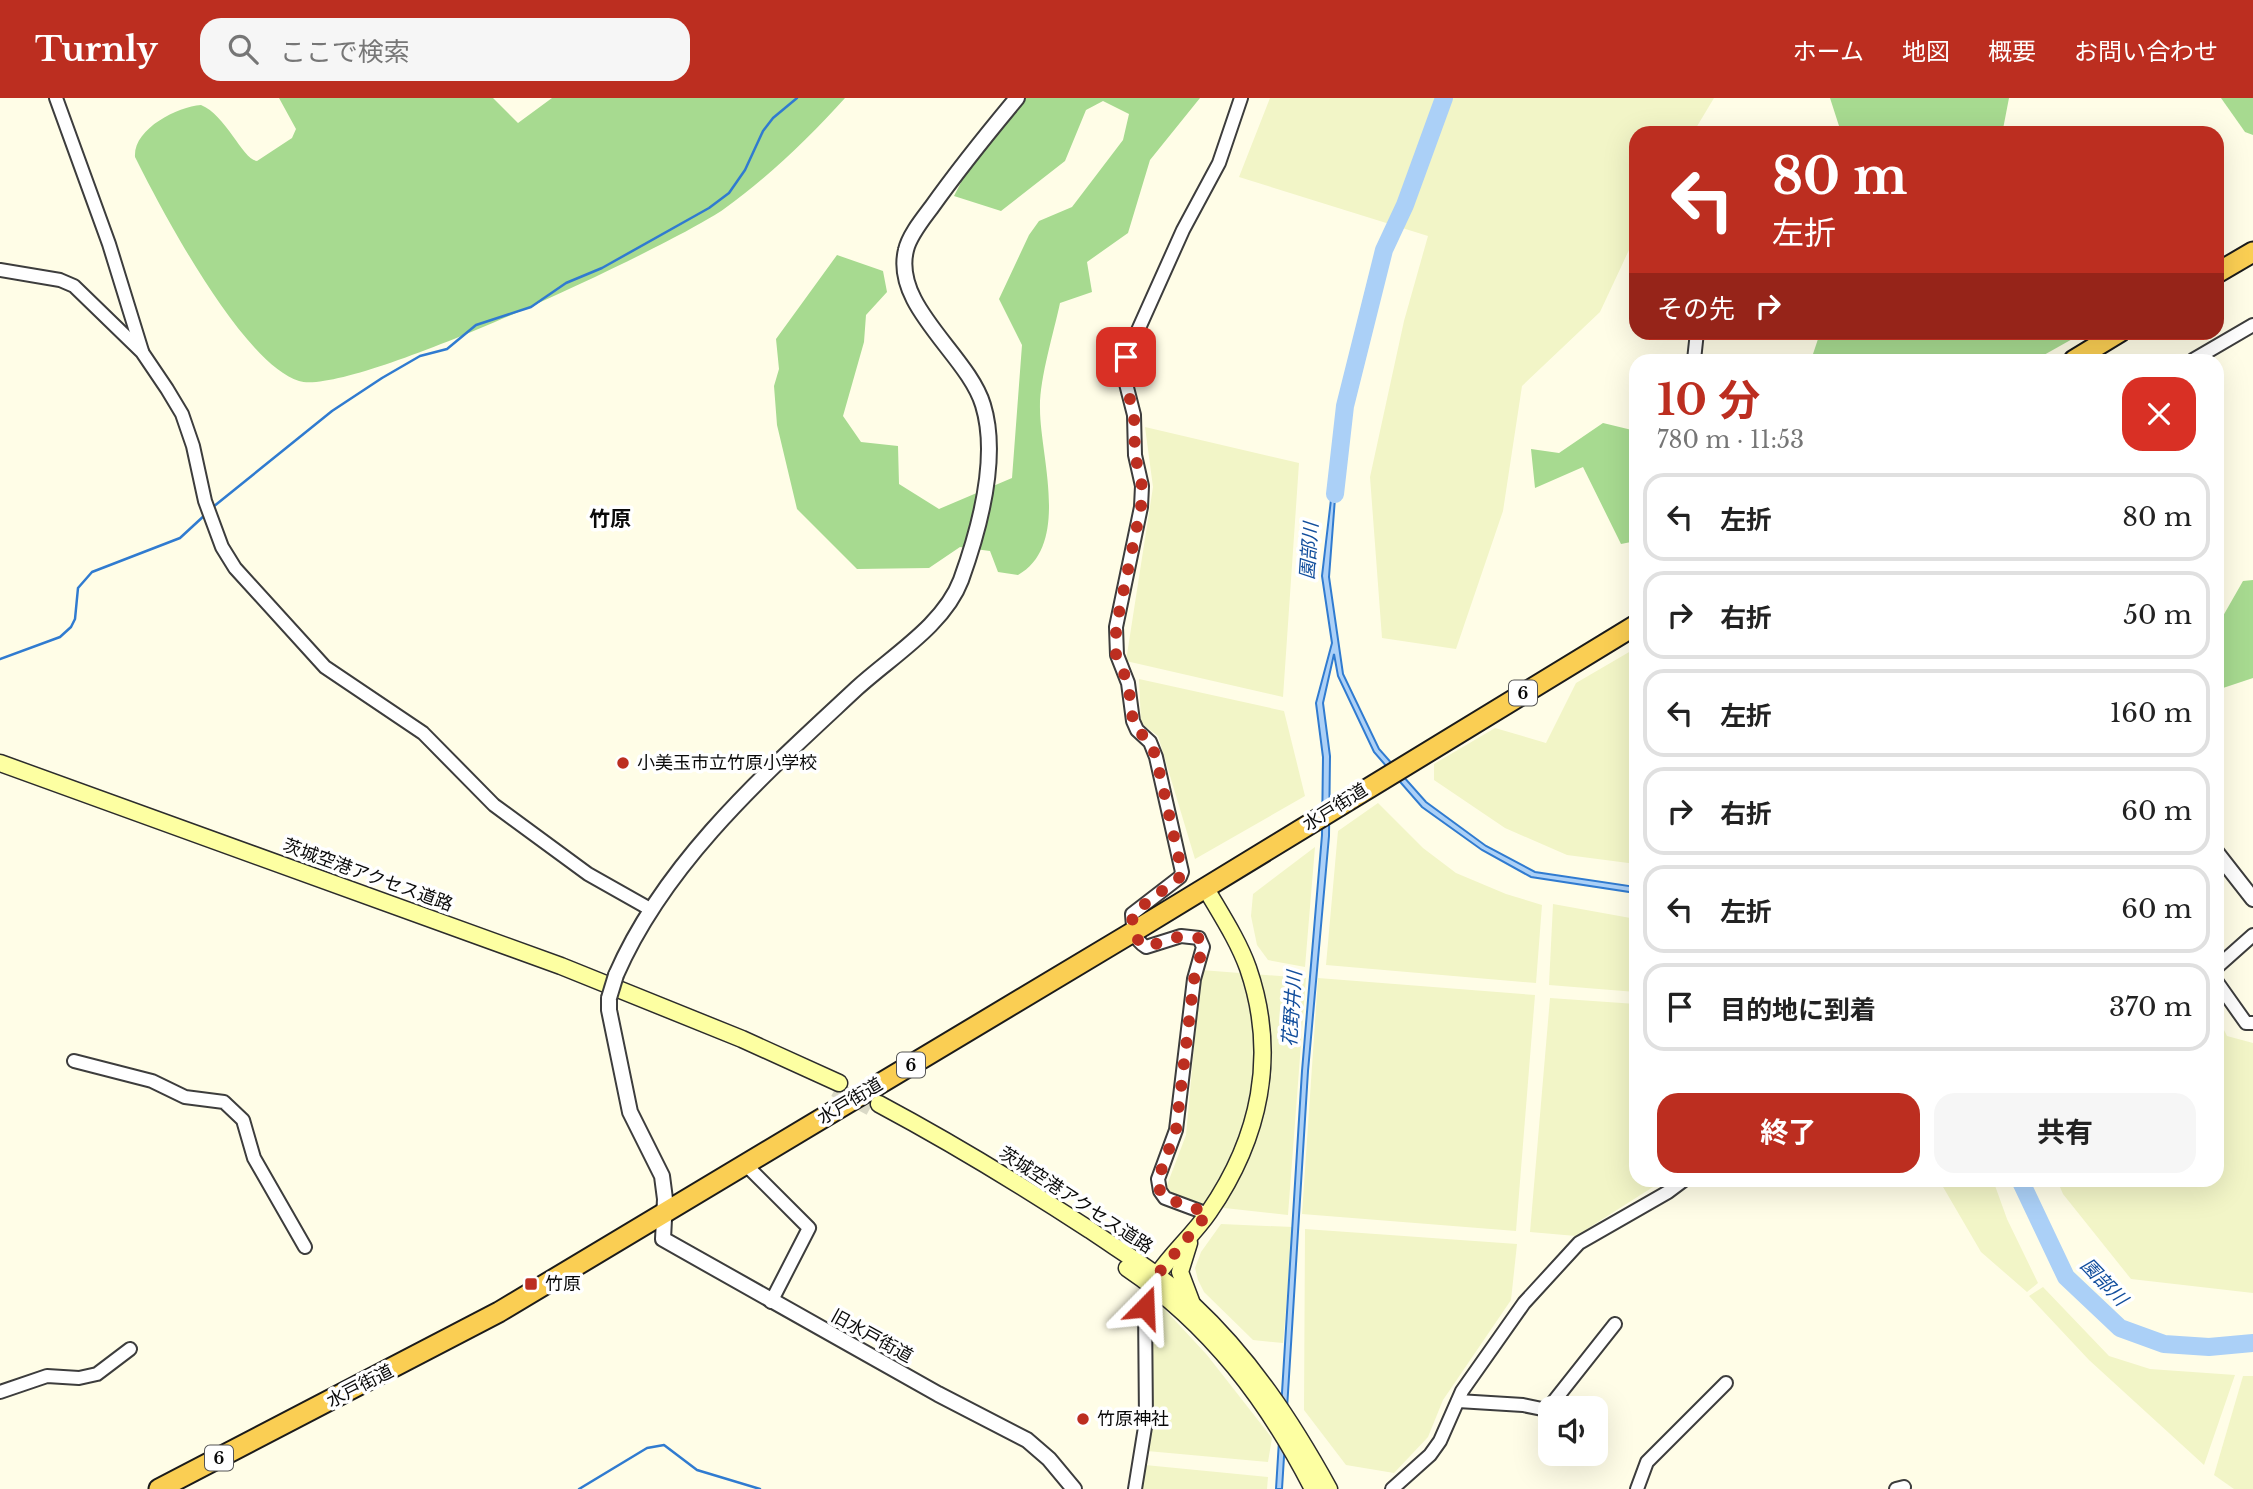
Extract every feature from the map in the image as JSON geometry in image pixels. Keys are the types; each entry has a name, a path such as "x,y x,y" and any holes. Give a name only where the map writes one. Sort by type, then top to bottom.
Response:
{"highway":[{"path":"2224,270 2253,252"},
{"path":"2084,354 2107,340"},
{"name":"水戸街道","path":"159,1489 449,1340 663,1215 1629,629"}],"main road":[{"name":"茨城空港アクセス道路","path":"0,763 561,966 720,1031 837,1086"},
{"path":"1154,1280 1208,1213 1240,1161 1259,1107 1264,1054 1259,1012 1248,968 1205,887"},
{"name":"茨城空港アクセス道路","path":"876,1106 991,1166 1192,1304 1240,1354 1264,1384 1329,1489"},
{"path":"1192,1304 1180,1272 1196,1228"},
{"name":"茨城空港アクセス道路","path":"1154,1280 1234,1363 1266,1407 1313,1489"}],"street":[{"path":"56,98 108,244 142,352"},
{"path":"663,1215 665,1194 662,1176 630,1112 609,1010 609,998 616,975 650,909 730,814 789,752 936,618 959,584 983,503 987,427 983,405 974,383 916,302 908,284 904,261 906,246 963,162 1017,98"},
{"path":"1208,1213 1165,1198 1160,1191 1158,1179 1176,1130 1194,979 1203,947 1199,938 1191,935 1146,947 1137,942 1133,932 1132,914 1180,877 1182,872 1156,757 1150,742 1137,730 1133,721 1128,683 1116,655 1116,627 1141,507 1142,486 1135,455 1134,415 1123,372 1126,357 1183,230 1219,163 1241,98"},
{"path":"0,270 60,280 74,286 142,352 182,414 208,514 222,547 235,568 325,667 423,733 494,805 588,874 650,909"},
{"path":"2203,354 2253,325"},
{"path":"2224,862 2253,899"},
{"path":"2224,961 2253,935"},
{"path":"2224,992 2246,1023 2253,1023"},
{"path":"74,1061 152,1081 185,1097 224,1102 243,1120 254,1158 305,1247"},
{"path":"745,1164 809,1228 771,1302"},
{"path":"1392,1489 1430,1455 1440,1441 1458,1401 1524,1303 1579,1243 1675,1187"},
{"name":"旧水戸街道","path":"663,1215 663,1239 668,1244 1027,1440 1074,1489"},
{"path":"1135,1489 1146,1421 1145,1307 1154,1280"},
{"path":"1458,1401 1523,1405 1547,1410 1615,1324"},
{"path":"0,1392 47,1376 79,1378 97,1374 130,1349"},
{"path":"1637,1489 1647,1462 1726,1383"}],"green space":[{"path":"279,98 493,98 518,123 552,98 845,98 787,157 756,184 724,209 693,228 580,284 442,344 330,380 299,381 277,368 253,346 229,316 184,247 135,157 141,137 158,121 180,110 201,105 218,118 246,153 257,161 292,138 296,129"},
{"path":"1022,98 1200,98 1150,160 1128,233 1087,262 1092,292 1060,303 1040,397 1049,498 1044,543 1034,561 1018,575 998,572 990,551 960,547 929,568 857,569 797,509 777,425 774,386 779,369 776,339 837,255 883,271 887,292 866,315 864,342 843,416 861,442 898,446 899,484 939,509 1012,478 1022,345 999,299 1029,235 1039,221 1072,207 1123,140 1129,114 1103,101 1086,110 1065,161 1001,211 954,196 979,147"},
{"path":"1270,98 1714,98 1697,126 1629,126 1629,250 1600,312 1522,386 1503,511 1456,649 1382,638 1370,477 1404,321 1428,236 1239,177"},
{"path":"1830,98 2009,98 2004,126 1839,126"},
{"path":"2221,98 2253,98 2253,135 2245,132"},
{"path":"1817,340 2071,340 2046,354 1813,354"},
{"path":"1603,423 1629,429 1629,542 1621,544 1583,467 1535,488 1531,449 1559,453"},
{"path":"1145,427 1299,463 1283,697 1126,661 1153,487"},
{"path":"2253,580 2253,678 2224,688 2224,614 2243,581"},
{"path":"1629,652 1629,863 1567,855 1505,828 1434,780 1434,764 1495,728 1546,743 1576,683"},
{"path":"1139,679 1284,711 1305,796 1195,859 1158,736 1141,723"},
{"path":"1378,803 1423,848 1456,873 1506,894 1542,905 1536,983 1326,965 1338,831"},
{"path":"1315,847 1305,967 1268,960 1257,945 1251,916 1253,894"},
{"path":"1553,904 1629,918 1629,991 1549,985"},
{"path":"1201,970 1306,978 1288,1215 1179,1203 1167,1195 1167,1185 1186,1135"},
{"path":"1318,978 1535,995 1516,1231 1302,1214"},
{"path":"1550,998 1629,1004 1629,1187 1653,1187 1576,1236 1530,1232"},
{"path":"2224,1030 2227,1036 2253,1043 2253,1293 2131,1279 2060,1187 2224,1187"},
{"path":"1943,1187 1996,1187 2007,1219 2038,1283 2027,1292 1981,1252"},
{"path":"1221,1224 1293,1227 1283,1343 1253,1340 1204,1292 1195,1268 1201,1252"},
{"path":"1305,1229 1517,1244 1511,1300 1443,1400 1428,1437 1394,1473 1346,1465 1304,1410"},
{"path":"2043,1287 2109,1356 2150,1369 2235,1375 2204,1465 2089,1360 2029,1296"},
{"path":"1157,1301 1207,1355 1272,1438 1268,1462 1147,1451 1153,1389 1151,1302"},
{"path":"2243,1376 2253,1376 2253,1489 2234,1489 2214,1475"},
{"path":"1145,1465 1268,1477 1267,1489 1142,1489"}],"water":[{"path":"1342,406 1329,577 1343,674 1379,749 1426,802 1486,846 1535,872 1629,886 1629,892 1531,877 1482,850 1422,807 1374,752 1338,676 1334,654 1323,703 1330,756 1329,836 1308,1071 1282,1489 1276,1489 1302,1071 1322,835 1323,757 1316,703 1332,643 1322,576"}],"waterway":[{"path":"213,507 332,411 382,378 420,356 447,349 476,325 531,307 566,283 602,268 709,208 729,193 745,170 763,131 773,118 797,98"},
{"name":"園部川","path":"1335,494 1345,406 1384,250 1405,205 1444,98"},
{"path":"0,659 60,637 71,627 75,619 78,588 92,572 180,538 206,514"},
{"name":"園部川","path":"2023,1187 2066,1277 2120,1328 2164,1344 2209,1347 2253,1343"},
{"path":"579,1489 647,1448 664,1445 697,1470 760,1489"}],"tunnel":[{"path":"835,1089 873,1109"}],"place":[{"name":"小美玉市立竹原小学校","path":"623,763"},
{"name":"竹原","path":"531,1284"},
{"name":"竹原神社","path":"1083,1419"}],"district":[{"name":"竹原","path":"610,519"}],"route":[{"path":"1126,357 1123,372 1134,415 1135,455 1142,486 1141,507 1116,627 1116,655 1128,683 1133,721 1137,730 1150,742 1156,757 1182,872 1180,877 1132,914 1133,932 1137,942 1146,947 1191,935 1199,938 1203,947 1203,956 1194,979 1176,1130 1158,1179 1160,1191 1172,1203 1208,1213 1157,1275 1147,1293 1145,1307"}],"water label":[{"name":"花野井川","path":"1292,1009"}]}
